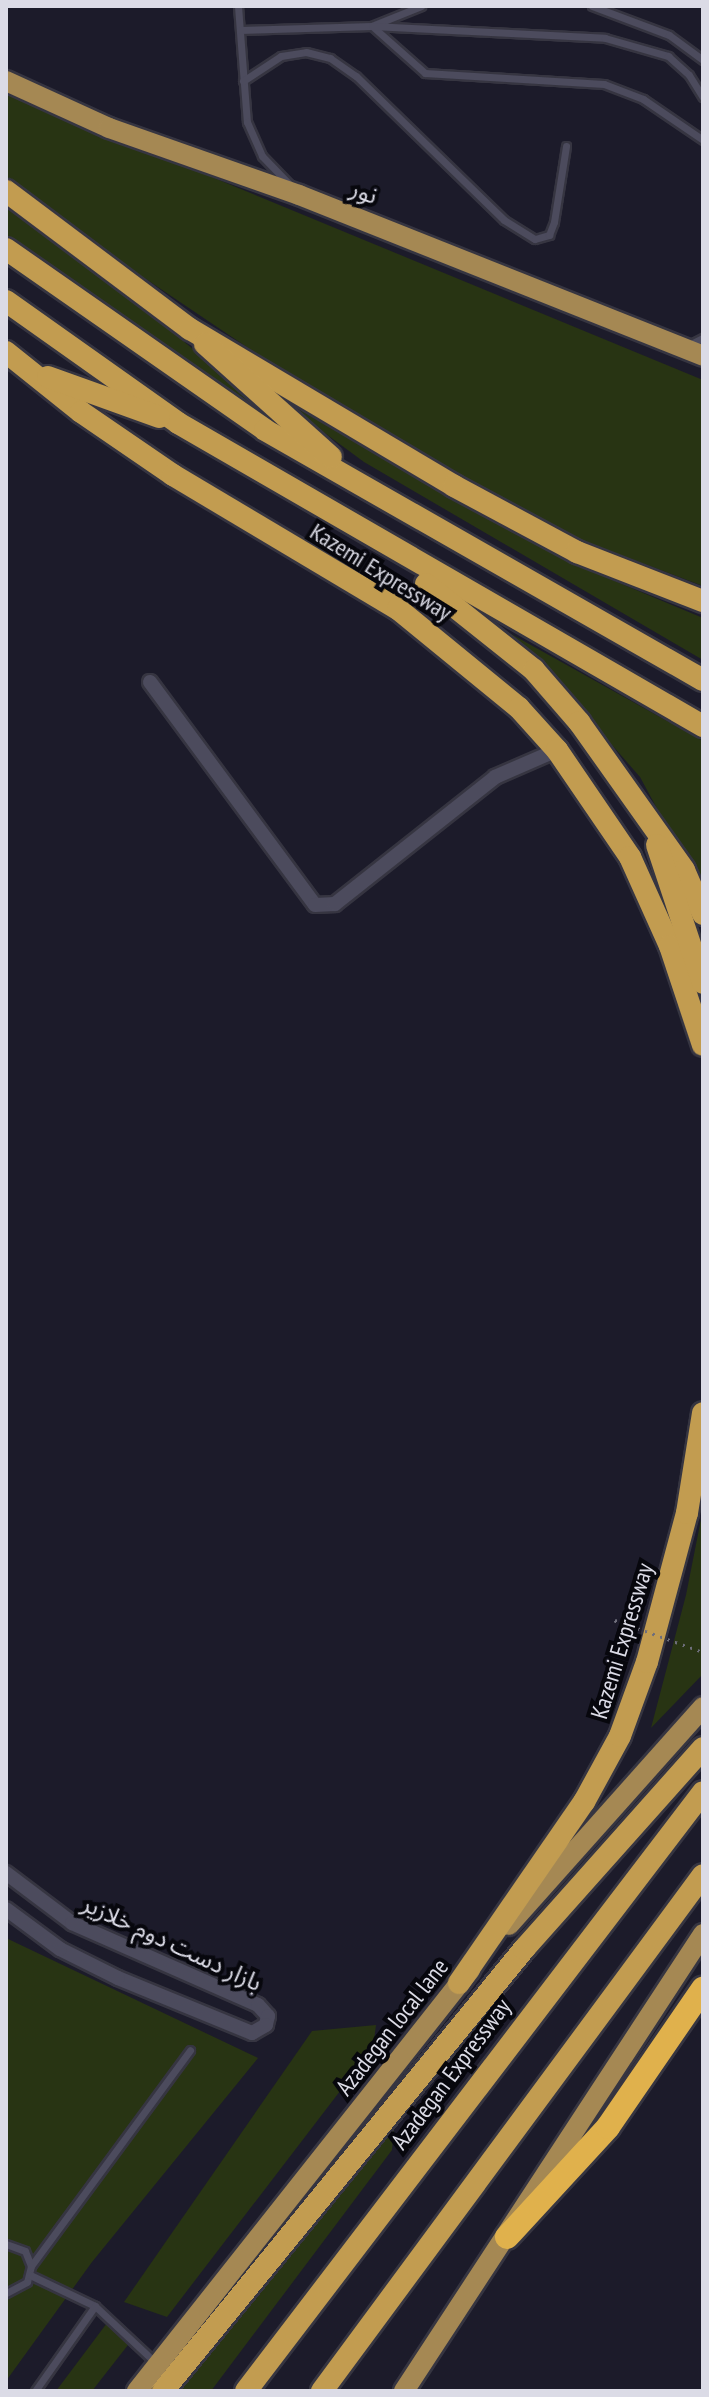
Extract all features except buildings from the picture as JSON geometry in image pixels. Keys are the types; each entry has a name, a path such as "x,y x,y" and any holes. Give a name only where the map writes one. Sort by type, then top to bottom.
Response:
{"highway":[{"path":"6,191 190,329 504,513 577,552 703,601"},
{"path":"6,249 191,382 367,490 703,680"},
{"name":"Kazemi Expressway","path":"6,301 178,423 703,726"},
{"path":"190,329 228,369 367,490"},
{"name":"Kazemi Expressway","path":"6,352 173,475 429,630 519,708 557,750 630,857 670,946 703,1045"},
{"path":"25,367 178,423"},
{"path":"335,516 534,670 644,811 684,870 703,914"},
{"path":"644,811 692,937 703,983"},
{"name":"Kazemi Expressway","path":"459,1983 584,1802 620,1736 647,1662 687,1513 703,1413"},
{"path":"163,2391 524,1949 703,1748"},
{"name":"Azadegan Expressway","path":"246,2391 703,1792"},
{"path":"322,2391 703,1875"},
{"path":"507,2237 608,2127 703,1989"}],"main road":[{"name":"نور","path":"6,81 109,128 299,195 703,356"},
{"name":"Azadegan local lane","path":"137,2391 459,1983 703,1707"},
{"path":"404,2391 507,2237 560,2146 703,1934"}],"street":[{"path":"150,682 315,905 335,904 495,777 557,750"},
{"name":"بازار دست دوم خلازیر","path":"6,1873 72,1923 258,2005 268,2016 266,2025 252,2033 118,1978 60,1949 6,1909"}],"lane":[{"path":"238,6 247,122 262,156 299,195"},
{"path":"372,26 421,6"},
{"path":"592,6 669,35 703,60"},
{"path":"240,30 372,26 605,38 668,56 689,75 703,97"},
{"path":"372,26 425,73 604,84 643,99 703,140"},
{"path":"243,81 281,56 306,52 330,58 356,76 504,220 535,239 549,235 554,222 566,146"},
{"path":"682,348 703,338"},
{"path":"6,2293 21,2288 190,2050"},
{"path":"6,2237 18,2247 31,2270 95,2306 157,2364"},
{"path":"6,2244 18,2247"},
{"path":"35,2391 95,2306"}],"path":[{"path":"615,1620 703,1652"}],"green space":[{"path":"6,92 703,380 703,586 557,531 487,492 287,374 85,238 6,178"},
{"path":"6,207 175,334 289,430 6,235"},
{"path":"273,395 567,561 703,618 703,660 364,462"},
{"path":"488,621 703,741 703,894 640,777 549,673"},
{"path":"703,1509 703,1674 651,1728 686,1595"},
{"path":"6,1938 258,2058 92,2262 6,2381"},
{"path":"376,2025 373,2048 167,2317 124,2302 312,2031"},
{"path":"394,2128 392,2150 211,2391 178,2391"},
{"path":"107,2323 128,2345 92,2391 56,2391"}]}
